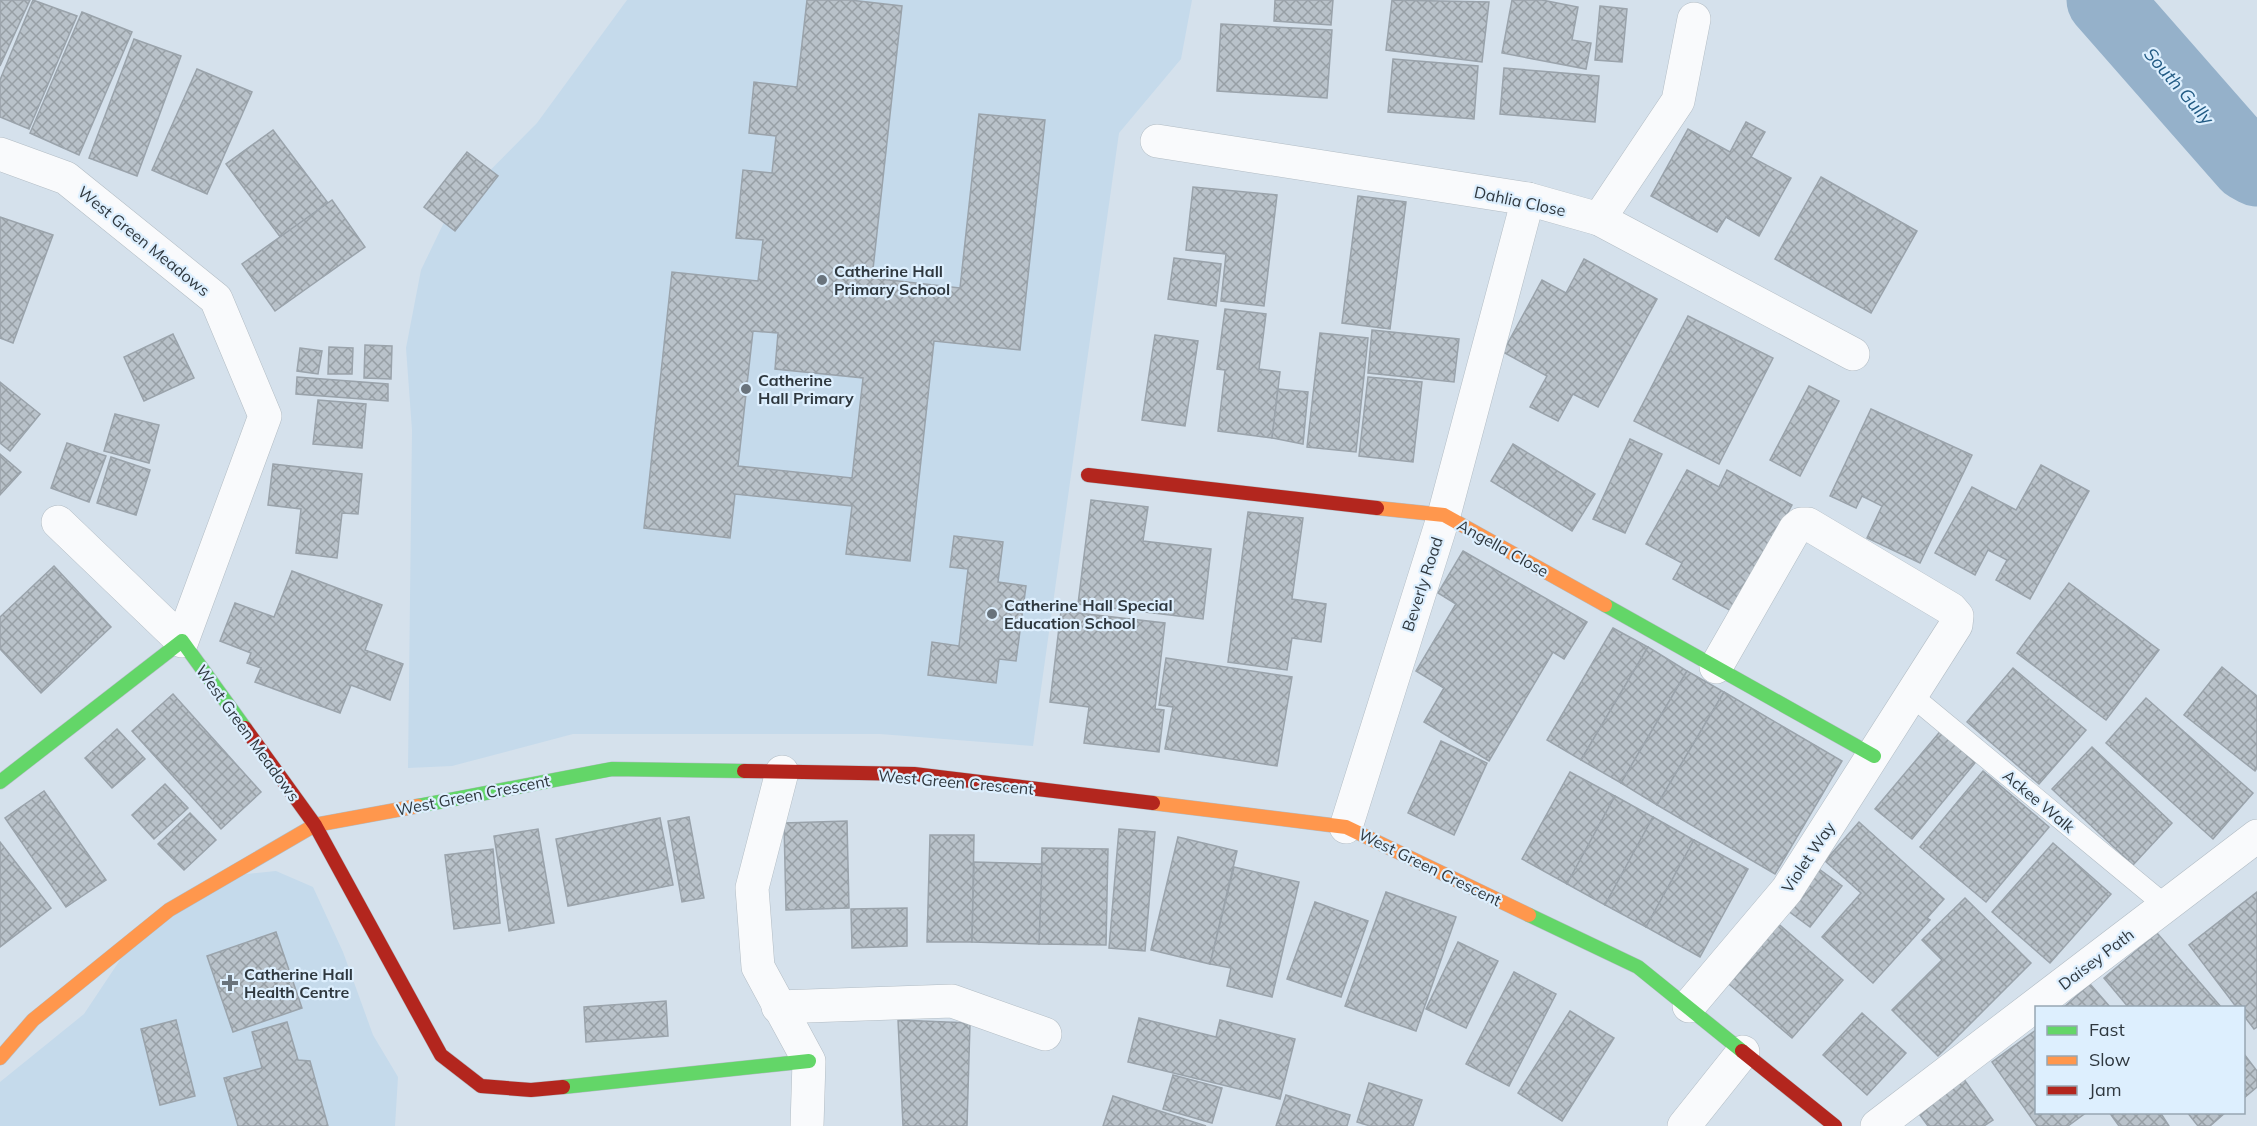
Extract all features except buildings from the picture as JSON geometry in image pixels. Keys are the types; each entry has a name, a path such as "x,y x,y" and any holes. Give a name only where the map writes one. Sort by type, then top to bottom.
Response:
{"street":[{"path":"1599,219 1678,101 1694,19"},
{"name":"Dahlia Close","path":"1156,141 1527,200 1599,219 1853,354"},
{"name":"West Green Meadows","path":"0,154 66,178 216,299 265,416 182,641"},
{"name":"Beverly Road","path":"1346,826 1444,515 1527,200"},
{"name":"Angella Close","path":"1088,475 1444,515 1875,756"},
{"name":"West Green Meadows","path":"58,522 182,641 315,825 382,943 420,1021 441,1055 481,1086 531,1090 809,1061"},
{"name":"Violet Way","path":"1689,1006 1787,890 1875,756 1956,625 1957,616 1951,609 1808,524 1796,529 1716,667"},
{"path":"0,782 182,641"},
{"name":"West Green Crescent","path":"0,1058 33,1020 169,910 315,825 612,769 914,774 1346,826 1638,967 1835,1126"},
{"path":"782,772 752,888 758,967 809,1061 807,1126"},
{"name":"Daisey Path","path":"1877,1126 2257,836"},
{"path":"778,1007 952,1001 1046,1034"},
{"path":"1684,1126 1743,1052"}],"lane":[{"name":"Ackee Walk","path":"1912,696 2166,906"}],"shaded area":[{"name":"Catherine Hall Primary","path":"627,0 1192,0 1181,59 1119,133 1033,746 880,734 573,734 452,766 408,768 412,430 406,348 421,270 449,212 537,123"},
{"name":"Catherine Hall Health Centre","path":"276,871 313,887 343,952 373,1035 398,1077 395,1126 0,1126 0,1082 84,1014 134,939 228,876"}],"waterway":[{"name":"South Gully","path":"2104,0 2248,164 2257,169"}],"traffic: fast":[{"path":"1605,605 1874,756"},
{"path":"0,782 182,641 245,728"},
{"path":"418,806 612,769 744,771"},
{"path":"1529,915 1638,967 1742,1051"},
{"path":"563,1087 809,1061"}],"traffic: slow":[{"path":"1377,508 1444,515 1605,605"},
{"path":"1153,803 1346,827 1529,915"},
{"path":"0,1058 33,1020 169,910 315,825 418,806"}],"traffic: jam":[{"path":"1088,475 1377,508"},
{"path":"245,728 315,825 441,1055 481,1086 531,1090 563,1087"},
{"path":"744,771 914,774 1153,803"},
{"path":"1742,1051 1835,1126"}],"place":[{"name":"Catherine Hall Primary School","path":"822,280"},
{"name":"Catherine Hall Primary","path":"746,389"},
{"name":"Catherine Hall Special Education School","path":"992,614"},
{"name":"Catherine Hall Health Centre","path":"230,983"}]}
